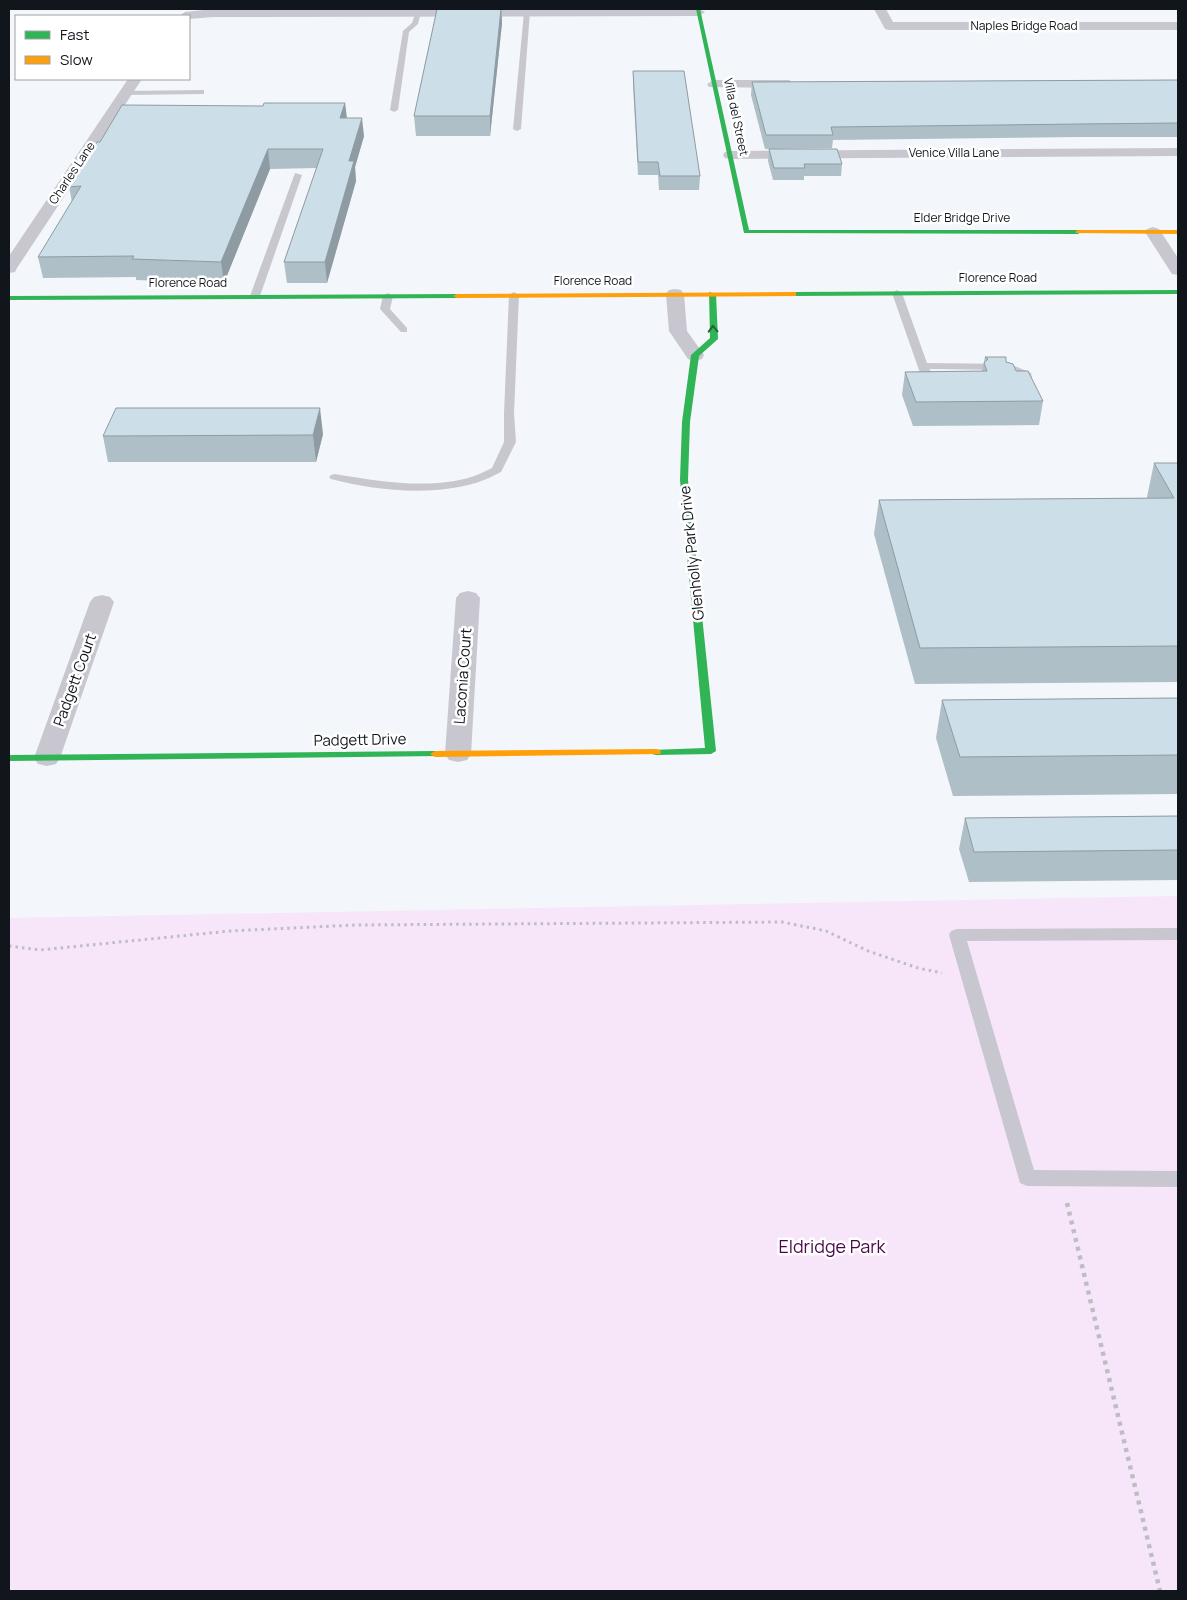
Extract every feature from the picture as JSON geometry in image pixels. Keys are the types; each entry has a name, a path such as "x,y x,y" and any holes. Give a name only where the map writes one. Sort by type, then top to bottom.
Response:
{"street":[{"name":"Naples Bridge Road","path":"880,9 889,26 1178,26"},
{"path":"190,15 270,11 527,12 698,10"},
{"name":"Villa del Street","path":"698,10 746,232"},
{"name":"Charles Lane","path":"9,268 134,80"},
{"path":"714,84 803,84"},
{"name":"Venice Villa Lane","path":"730,155 1178,152"},
{"name":"Elder Bridge Drive","path":"746,232 1178,232"},
{"path":"1153,232 1178,270"},
{"name":"Florence Road","path":"9,298 1178,292"},
{"path":"675,294 678,331 695,355 714,339 712,294"},
{"name":"Glenholly Park Drive","path":"695,355 686,422 684,480 711,751"},
{"name":"Laconia Court","path":"458,754 468,598"},
{"name":"Padgett Court","path":"47,758 102,602"},
{"name":"Padgett Drive","path":"9,758 711,751"}],"lane":[{"path":"394,110 406,31 416,24 418,12"},
{"path":"517,129 527,12"},
{"path":"126,93 201,92"},
{"path":"255,296 298,175"},
{"path":"897,293 925,373 933,380 951,383"},
{"path":"335,477 367,484 428,486 470,481 498,470 510,442 509,413 514,295"},
{"path":"388,296 385,310 404,330"},
{"path":"922,366 1010,367 1027,375 1028,379 1023,382 1008,383"},
{"path":"1178,934 957,935 1027,1178 1178,1178"}],"path":[{"path":"9,946 40,950 230,931 355,926 590,922 782,922 826,931 868,950 918,968 970,979"},
{"path":"1060,1178 1082,1260 1160,1591"}],"green space":[{"name":"Eldridge Park","path":"1178,896 1178,1591 9,1591 9,918"}],"building":[{"path":"437,9 501,9 490,116 414,116"},
{"path":"633,71 684,71 700,176 660,176 658,162 638,162"},
{"path":"1178,80 1178,123 831,127 833,135 766,135 752,82"},
{"path":"264,103 345,103 340,118 362,118 349,161 354,161 325,262 284,262 323,149 268,149 221,262 132,259 134,256 38,257 81,186 69,187 97,142 100,142 122,105 263,106"},
{"path":"769,149 837,149 842,164 804,164 805,168 774,168"},
{"path":"985,357 1006,357 1006,362 1013,364 1016,371 1028,371 1043,401 916,402 905,372 987,371 984,363 988,359"},
{"path":"116,408 320,408 313,435 103,436"},
{"path":"1154,463 1178,463 1178,646 920,648 879,500 1174,498"},
{"path":"1178,698 1178,755 960,757 942,700"},
{"path":"1178,816 1178,850 974,852 965,818"}],"traffic: fast":[{"path":"698,9 746,232 1078,232"},
{"path":"793,294 1178,292"},
{"path":"656,752 711,751 684,480 686,422 695,355 714,339 712,294"},
{"path":"9,298 457,296"},
{"path":"9,758 435,754"}],"traffic: slow":[{"path":"1078,232 1178,232"},
{"path":"457,296 793,294"},
{"path":"435,754 656,752"}]}
